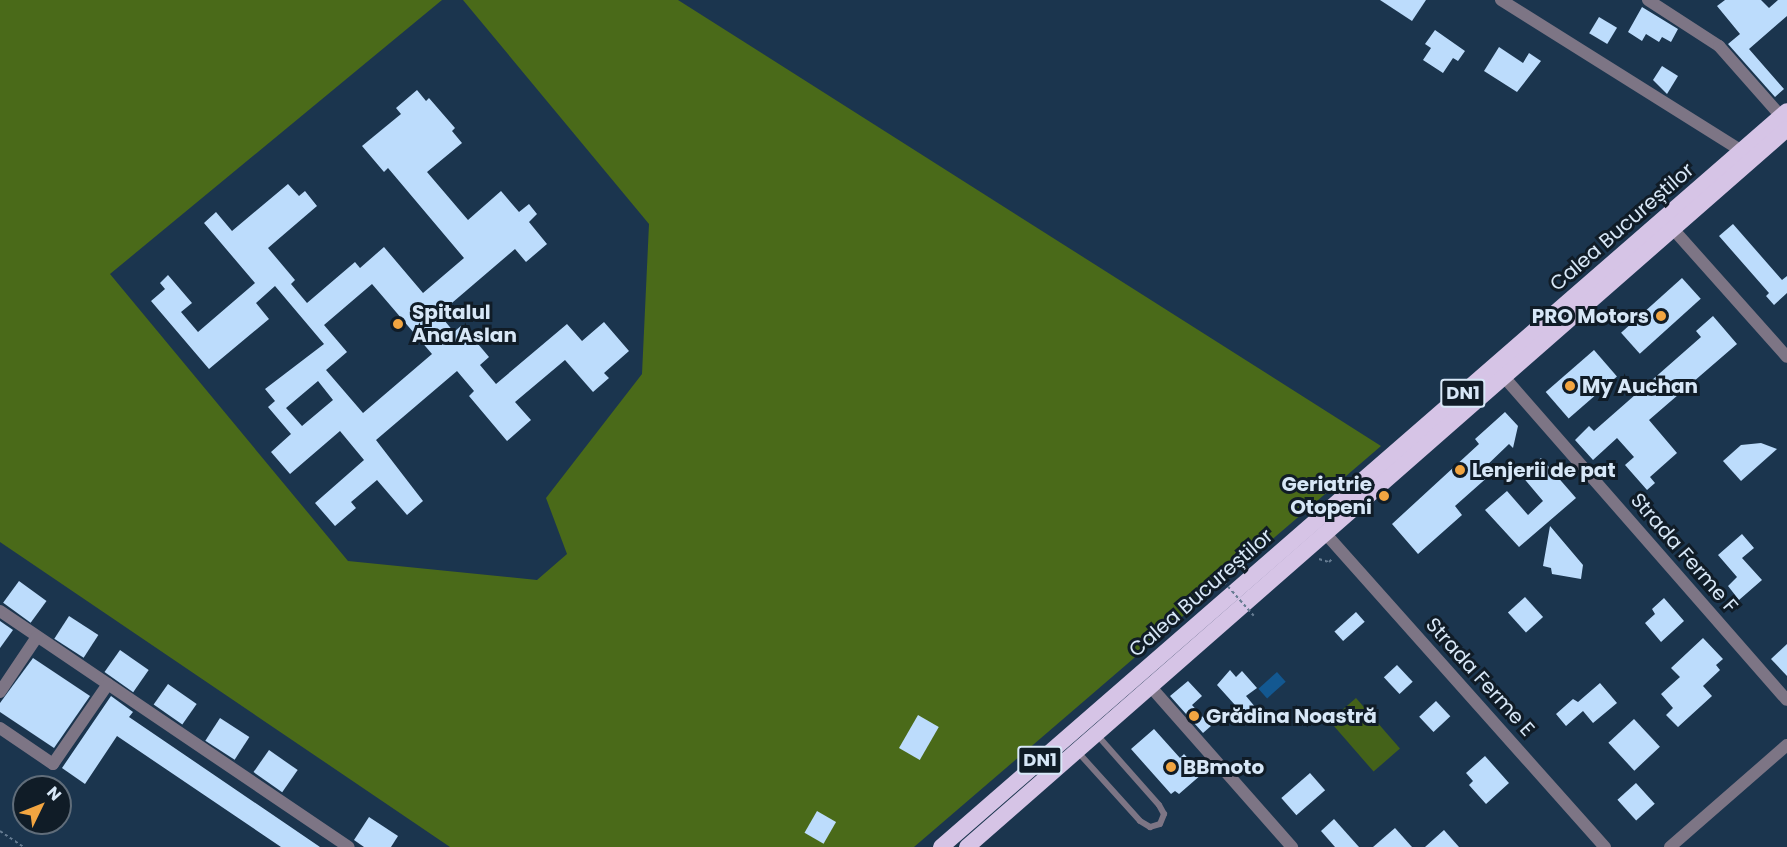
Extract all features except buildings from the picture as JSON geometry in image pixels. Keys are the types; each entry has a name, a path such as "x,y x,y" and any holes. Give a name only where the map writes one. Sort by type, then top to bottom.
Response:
{"highway":[{"name":"Calea Bucureștilor","path":"941,847 1742,151 1785,119"},
{"name":"Calea Bucureștilor","path":"978,844 1150,686 1673,229 1785,119"}],"street":[{"path":"1501,0 1742,151"},
{"path":"1648,0 1719,46 1785,119"},
{"path":"1673,229 1787,357"},
{"name":"Strada Ferme F","path":"1504,377 1787,700"},
{"name":"Strada Ferme E","path":"1325,533 1605,847"},
{"path":"0,611 349,847"},
{"path":"0,692 38,637"},
{"path":"0,729 53,764 108,684"},
{"path":"1150,686 1292,847"},
{"path":"1670,847 1787,745"}],"lane":[{"path":"1077,751 1140,821 1150,827 1160,824 1164,814 1159,804 1096,734"}],"path":[{"path":"1224,582 1254,616"},
{"path":"0,831 24,847"}],"green space":[{"path":"0,0 442,0 110,274 348,561 537,580 567,554 546,498 642,374 649,224 463,0 678,0 1381,446 914,847 450,847 0,542"},
{"path":"1356,698 1400,749 1374,772 1330,721"}],"water":[{"path":"1277,672 1286,682 1267,698 1258,689"}],"place":[{"name":"PRO Motors","path":"1661,316"},
{"name":"Spitalul Ana Aslan","path":"398,324"},
{"name":"My Auchan","path":"1570,386"},
{"name":"Lenjerii de pat","path":"1460,470"},
{"name":"Geriatrie Otopeni","path":"1384,496"},
{"name":"Grădina Noastră","path":"1194,716"},
{"name":"BBmoto","path":"1171,767"}]}
